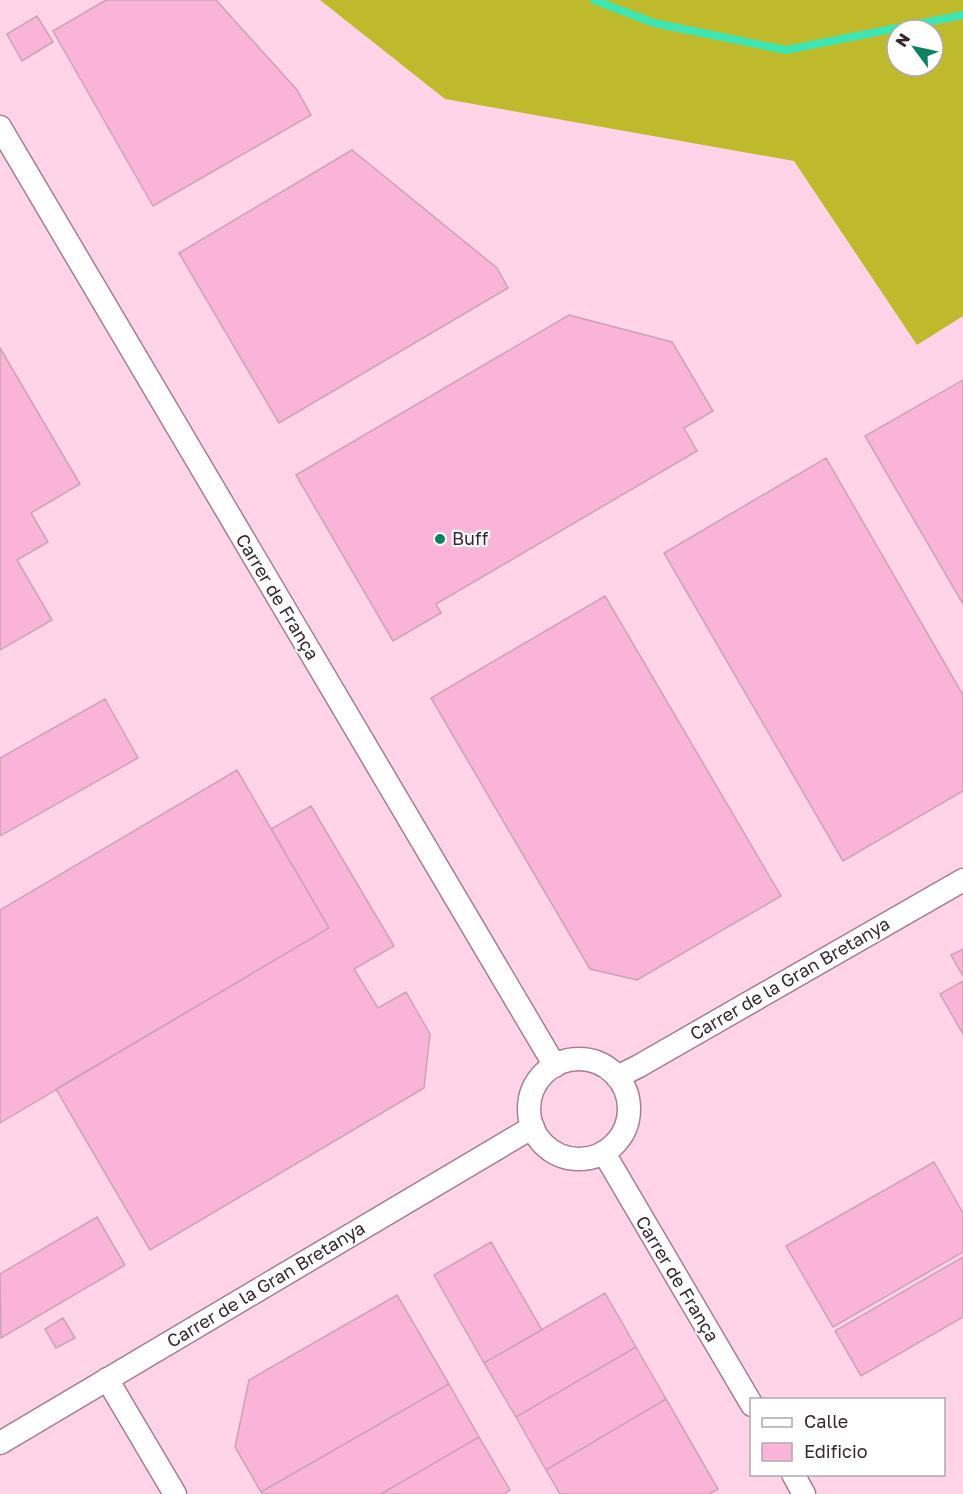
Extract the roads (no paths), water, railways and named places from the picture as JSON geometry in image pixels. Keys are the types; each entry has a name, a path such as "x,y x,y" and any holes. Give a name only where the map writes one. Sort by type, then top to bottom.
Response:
{"street":[{"name":"Carrer de França","path":"0,127 555,1066"},
{"name":"Carrer de la Gran Bretanya","path":"617,1077 963,880"},
{"path":"574,1060 588,1060 607,1068 617,1077 627,1094 629,1114 623,1134 615,1144 604,1153 584,1159 562,1156 544,1145 533,1127 530,1106 539,1080 555,1066 574,1060"},
{"name":"Carrer de la Gran Bretanya","path":"0,1443 533,1127"},
{"name":"Carrer de França","path":"604,1153 750,1402"},
{"path":"107,1379 175,1494"},
{"path":"794,1476 804,1494"}],"waterway":[{"path":"594,0 654,23 786,50 963,15"}],"place":[{"name":"Buff","path":"440,539"}]}
